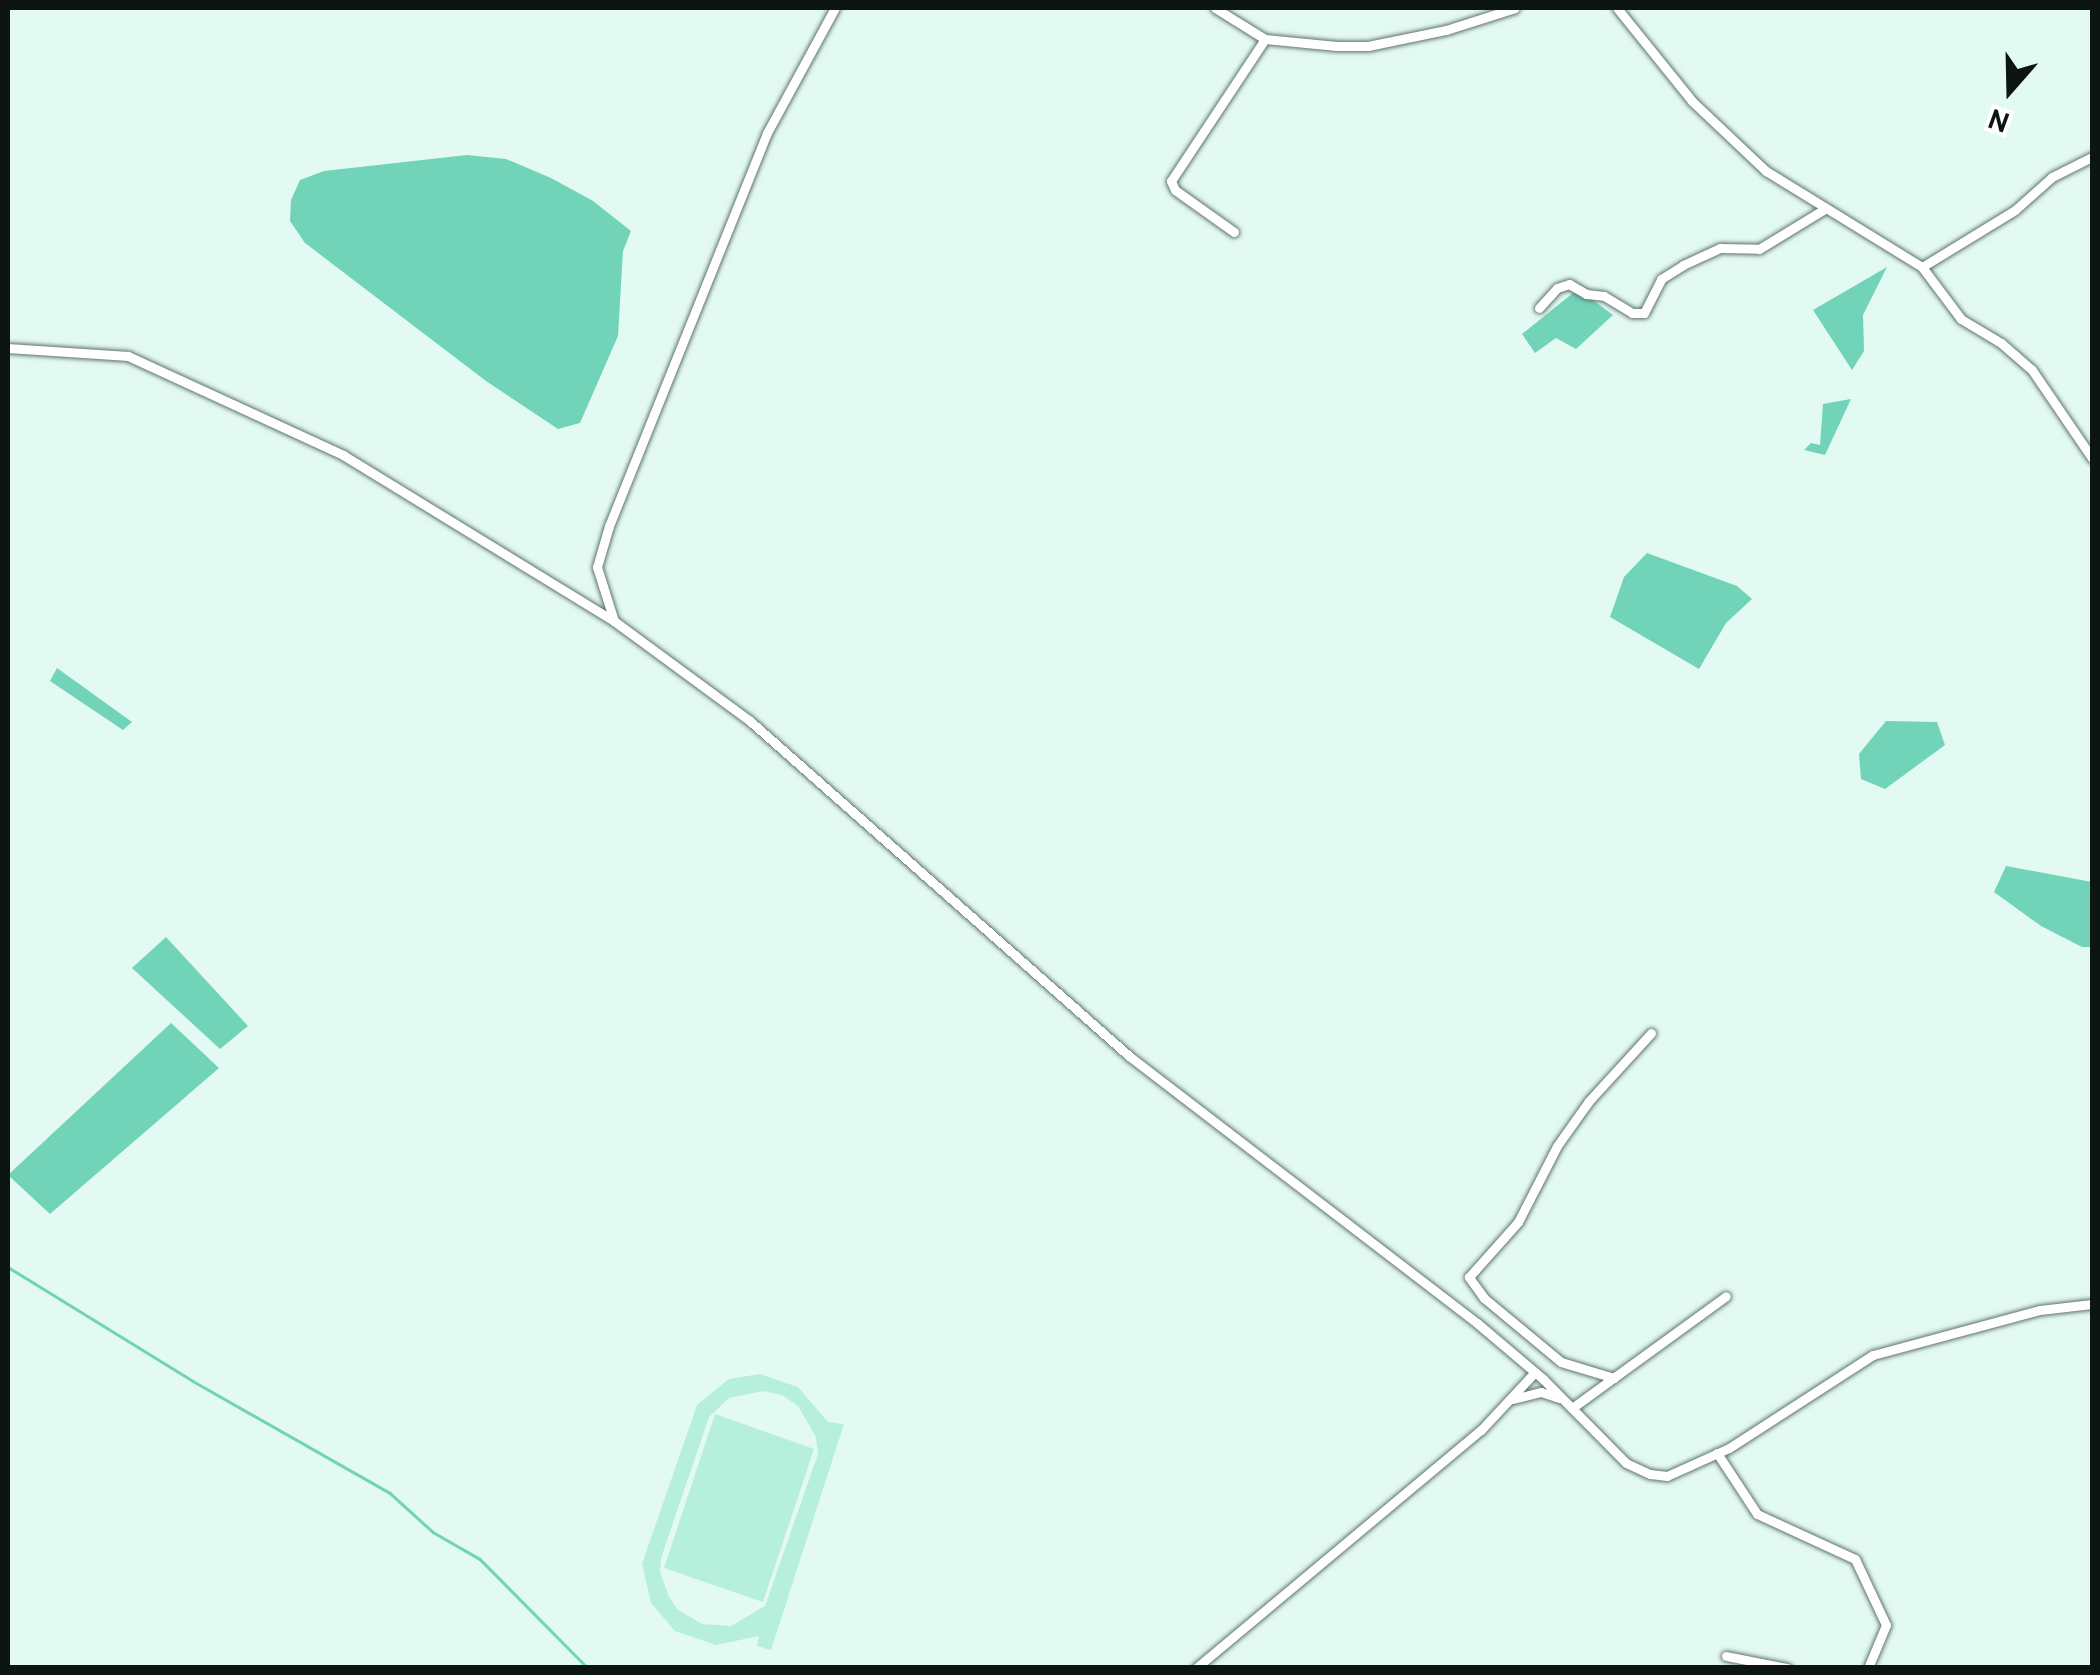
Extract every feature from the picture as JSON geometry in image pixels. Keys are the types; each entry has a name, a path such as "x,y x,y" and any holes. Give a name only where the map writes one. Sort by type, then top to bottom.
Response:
{"street":[{"path":"614,621 597,566 610,526 767,133 835,8"},
{"path":"1216,8 1265,39 1368,46 1446,30 1515,8"},
{"path":"1618,8 1692,101 1766,171 1823,210 1922,267 1961,318 2001,343 2032,370 2092,458"},
{"path":"1234,232 1175,190 1170,180 1265,39"},
{"path":"1922,267 2015,210 2052,177 2092,158"},
{"path":"1539,308 1558,288 1569,284 1586,294 1604,296 1632,313 1644,313 1661,279 1683,265 1720,248 1759,249 1823,210"},
{"path":"8,348 128,356 343,456 614,621 750,720 1129,1056 1535,1372 1626,1463 1650,1474 1666,1476 1718,1453 1873,1355 2040,1310 2092,1304"},
{"path":"1614,1378 1561,1362 1484,1298 1470,1277 1518,1222 1557,1146 1589,1101 1651,1033"},
{"path":"1569,1405 1614,1378 1726,1296"},
{"path":"1196,1668 1481,1430 1535,1372"},
{"path":"1504,1405 1528,1393 1541,1392 1569,1405"},
{"path":"1718,1453 1757,1514 1854,1559 1886,1625 1868,1668"},
{"path":"1726,1656 1787,1668"}],"shaded area":[{"path":"467,155 506,159 551,178 593,201 631,231 623,251 618,336 580,423 558,429 486,381 305,243 290,221 291,200 300,180 324,171"},
{"path":"1887,267 1863,315 1864,351 1852,370 1813,310"},
{"path":"1578,289 1613,315 1576,349 1556,338 1535,353 1522,334"},
{"path":"1851,399 1825,455 1804,450 1811,443 1820,445 1823,404"},
{"path":"1647,553 1737,586 1752,599 1726,623 1699,669 1610,617 1624,577"},
{"path":"57,668 132,722 123,730 50,681"},
{"path":"1886,721 1937,722 1945,745 1885,789 1861,779 1859,754"},
{"path":"2006,866 2092,882 2092,947 2082,947 2041,926 1994,892"},
{"path":"166,937 248,1026 220,1049 132,968"},
{"path":"171,1023 219,1068 50,1214 8,1175"},
{"path":"760,1374 798,1387 828,1422 844,1424 771,1650 757,1646 759,1636 716,1645 675,1631 651,1603 642,1564 697,1405 729,1379","holes":["763,1391 782,1395 798,1406 816,1437 818,1454 765,1606 731,1626 702,1624 677,1609 660,1572 661,1558 709,1417 729,1398"]},
{"path":"715,1414 814,1449 763,1602 664,1568"}],"waterway":[{"path":"8,1267 193,1381 390,1493 433,1532 480,1559 588,1668"}]}
